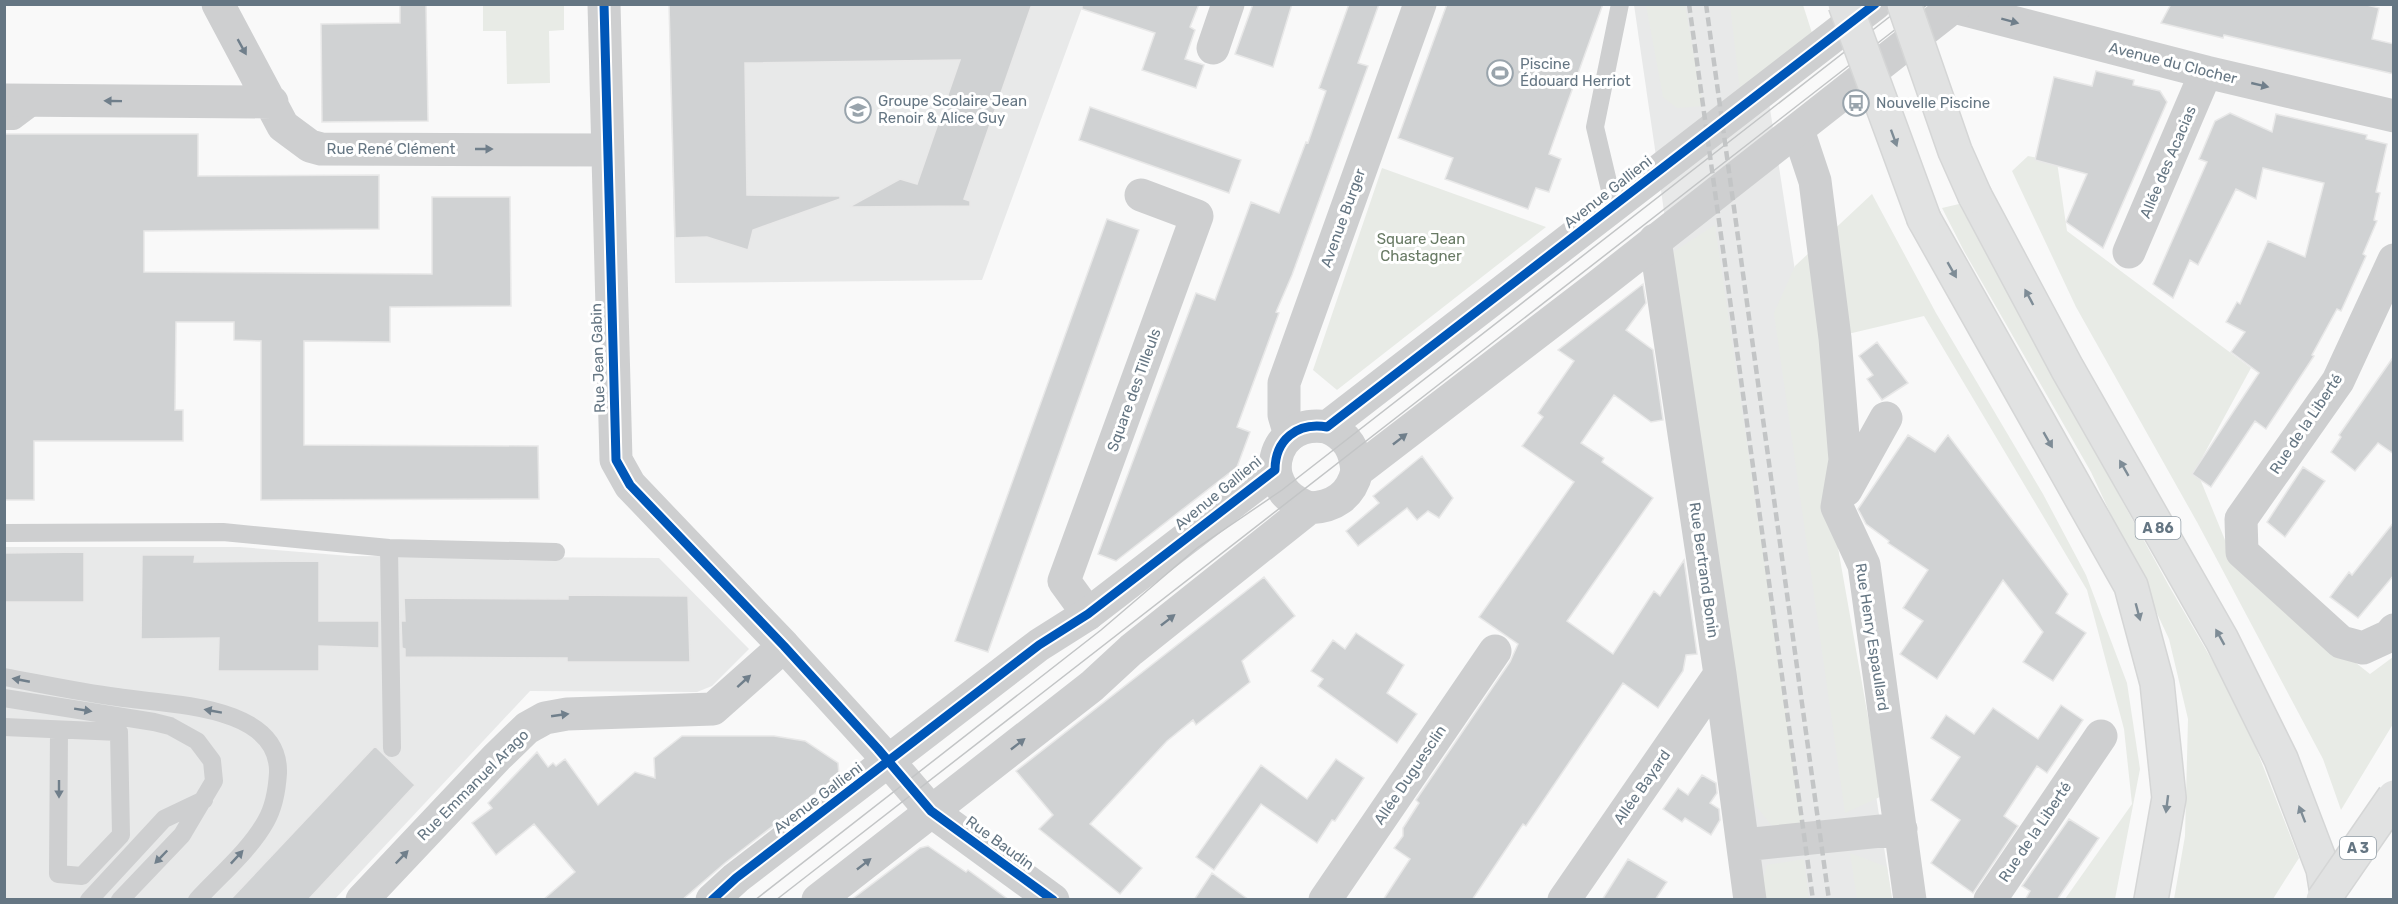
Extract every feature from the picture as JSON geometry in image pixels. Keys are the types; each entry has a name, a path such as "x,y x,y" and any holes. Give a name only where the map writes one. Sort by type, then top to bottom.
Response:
{"highway":[{"path":"1845,4 1923,219 2131,586 2157,683 2169,798 2151,900"},
{"name":"A 86","path":"1904,4 1955,151 1975,196 2067,368 2237,670 2281,759 2323,869 2328,900"},
{"name":"A 3","path":"2323,900 2394,797"}],"street":[{"name":"Rue René Clément","path":"218,4 283,126 310,146 321,149 607,150"},
{"name":"Rue Jean Gabin","path":"604,4 616,460 630,485 784,646"},
{"path":"1213,48 1228,4"},
{"name":"Avenue Burger","path":"1290,435 1284,415 1284,383 1420,4"},
{"name":"Avenue Gallieni","path":"1328,427 1875,4"},
{"path":"1357,471 1955,6"},
{"name":"Avenue du Clocher","path":"1955,6 2206,72 2394,116"},
{"name":"Allée des Acacias","path":"2129,252 2206,72"},
{"path":"4,100 272,102"},
{"path":"1798,130 1815,181 1835,338 1845,460 1837,507"},
{"name":"Square des Tilleuls","path":"1088,614 1064,581 1197,216 1141,195"},
{"name":"Rue Bertrand Bonin","path":"1655,240 1720,674 1750,900"},
{"name":"Rue de la Liberté","path":"2394,260 2338,381 2241,519 2242,552 2341,642 2363,648 2389,636 2394,630"},
{"path":"1837,507 1887,418"},
{"path":"818,900 1092,686 1131,650 1310,508 1332,504 1340,499 1352,486 1357,471 1354,450 1346,439 1328,427 1307,426 1290,435"},
{"name":"Avenue Gallieni","path":"712,900 736,878 1039,645 1088,614 1275,470 1278,449 1290,435"},
{"path":"1275,470 1282,490 1290,499 1310,508"},
{"name":"Rue Henry Espaullard","path":"1837,507 1864,565 1910,900"},
{"path":"784,646 889,762"},
{"name":"Rue Emmanuel Arago","path":"362,900 527,728 545,718 567,714 713,709 784,646"},
{"name":"Allée Duguesclin","path":"1324,900 1495,651"},
{"name":"Allée Bayard","path":"1564,900 1720,674"},
{"name":"Rue de la Liberté","path":"1990,900 2101,736"},
{"name":"Rue Baudin","path":"889,762 931,811 1053,900"},
{"path":"1743,845 1901,829"}],"lane":[{"path":"1614,207 1595,127 1620,4"},
{"path":"4,121 14,121 41,100"},
{"path":"4,533 223,532 389,548 556,552"},
{"path":"389,548 392,748"},
{"path":"4,677 115,697 219,712 253,725 266,737 275,751 278,766 277,784 267,818 258,833 197,900"},
{"path":"4,698 154,722 183,732 197,741 212,761 214,781 182,835 120,900"},
{"path":"4,727 119,732 121,835 82,876 58,874 59,731"},
{"path":"89,900 164,819 204,800"}],"shaded area":[{"name":"Groupe Scolaire Jean Renoir & Alice Guy","path":"669,5 1083,5 982,280 675,283"},
{"path":"1634,5 1754,5 1892,899 1764,899"},
{"path":"4,547 240,547 350,556 659,558 749,649 712,686 697,692 530,691 335,899 5,899"}],"green space":[{"path":"483,5 564,5 564,30 549,31 550,83 507,84 506,31 483,31"},
{"path":"1646,5 1685,5 1703,106 1677,108 1663,97"},
{"path":"1730,5 1803,5 1813,36 1740,90"},
{"path":"2028,156 2057,162 2067,231 2251,368 2196,469 2225,540 2280,603 2370,674 2393,657 2393,724 2341,810 2323,759 2197,522 2076,307 2012,171"},
{"name":"Square Jean Chastagner","path":"1382,168 1546,227 1337,390 1313,370"},
{"path":"1872,194 1936,313 2043,494 2086,575 2127,683 2140,769 2115,899 2065,899 2132,804 2124,729 2087,590 1924,316 1831,338 1838,548 1882,796 1845,813 1774,313 1795,266"},
{"path":"1959,204 2169,586 2241,710 2299,858 2273,899 2174,899 2185,836 2188,719 2169,639 2091,472 1964,251 1942,208"},
{"path":"1715,225 1803,826 1772,826 1756,806 1670,254"},
{"path":"1850,853 1887,867 1892,899 1857,899"},
{"path":"1804,859 1809,899 1764,899 1762,884 1767,865"}],"building":[{"path":"400,4 426,4 428,121 322,122 321,24 400,23"},
{"path":"669,4 1032,4 964,199 970,201 970,206 849,207 900,179 917,184 960,60 745,63 747,195 840,196 840,199 753,230 748,250 707,237 675,238"},
{"path":"1082,4 1199,4 1190,27 1195,30 1185,59 1204,65 1196,88 1142,70 1155,33 1082,9"},
{"path":"1253,4 1292,4 1273,67 1235,54"},
{"path":"1349,4 1379,4 1358,63 1368,66 1292,275 1276,312 1279,313 1237,427 1250,432 1237,467 1116,561 1098,554 1196,293 1215,300 1251,202 1279,213 1306,142 1308,143 1326,91 1319,88"},
{"name":"Piscine Édouard Herriot","path":"1447,4 1603,4 1549,154 1561,159 1549,192 1536,188 1528,209 1445,179 1453,158 1398,138"},
{"path":"2171,4 2363,4 2379,8 2372,39 2394,44 2394,74 2161,23"},
{"path":"2096,71 2134,80 2133,85 2160,91 2167,102 2103,248 2066,222 2087,174 2035,160 2054,77 2092,86"},
{"path":"1090,107 1241,160 1229,193 1079,140"},
{"path":"2230,113 2272,132 2276,114 2367,135 2366,139 2387,144 2376,192 2380,193 2374,220 2377,221 2363,254 2366,256 2341,311 2337,309 2312,355 2314,356 2266,429 2255,421 2211,487 2192,474 2259,373 2231,352 2245,332 2226,322 2237,302 2240,304 2268,241 2305,257 2324,183 2263,168 2256,199 2236,189 2198,265 2190,260 2173,298 2153,284 2207,162 2199,159 2215,121"},
{"path":"4,134 198,134 198,176 379,175 379,229 144,231 144,272 432,274 432,197 510,197 511,306 390,307 390,342 304,341 304,445 538,446 539,499 261,500 261,341 234,340 234,322 176,322 175,410 183,410 183,441 34,441 34,500 4,500"},
{"path":"1107,219 1139,230 988,652 955,641"},
{"path":"1643,284 1646,303 1626,330 1653,350 1663,420 1651,422 1614,395 1581,443 1604,458 1602,462 1653,498 1567,621 1613,654 1654,591 1660,596 1684,560 1697,654 1686,655 1683,671 1658,708 1623,683 1526,826 1523,824 1472,900 1383,900 1410,859 1394,848 1403,836 1403,828 1419,803 1416,800 1510,662 1518,644 1479,617 1574,482 1522,446 1543,417 1538,413 1574,361 1558,350"},
{"path":"1877,342 1908,383 1882,400 1867,379 1873,375 1859,356"},
{"path":"2394,356 2394,454 2378,443 2355,471 2331,452 2341,437 2339,435"},
{"path":"1908,435 1935,452 1948,435 2068,594 2056,613 2086,633 2053,681 2023,662 2043,632 2003,580 1937,679 1900,654 1923,621 1903,608 1928,570 1888,543 1889,541 1866,524 1858,509"},
{"path":"1422,456 1453,498 1439,518 1428,511 1417,520 1407,508 1358,546 1346,531 1379,503 1373,496"},
{"path":"2303,467 2325,481 2285,537 2267,522"},
{"path":"2394,522 2394,575 2358,618 2330,597 2349,572 2352,575"},
{"path":"84,552 84,602 4,602 4,553"},
{"path":"142,555 195,555 194,562 319,561 319,621 379,621 379,648 319,646 319,671 218,671 219,638 141,639"},
{"path":"1264,577 1295,616 1242,661 1250,682 1196,725 1193,720 1167,741 1090,824 1142,868 1120,894 1039,829 1053,815 1016,771"},
{"path":"568,595 688,596 690,662 567,662 567,658 405,657 405,649 402,648 401,621 405,621 404,598 568,599"},
{"path":"1356,633 1404,665 1387,693 1417,714 1397,743 1318,686 1323,679 1311,671 1333,640 1345,649"},
{"path":"2061,705 2083,720 2047,773 2037,766 2004,816 2018,826 1973,893 1931,863 1960,820 1931,800 1960,757 1931,738 1946,715 1974,734 1993,708 2038,739"},
{"path":"682,736 774,736 805,741 838,763 839,775 725,863 682,900 543,900 575,872 534,824 496,855 472,823 492,808 488,803 537,752 548,767 553,763 556,766 565,759 598,805 635,772 655,778 654,758"},
{"path":"375,746 415,785 308,900 230,900"},
{"path":"1336,759 1364,778 1317,843 1261,804 1214,870 1196,857 1261,765 1307,799"},
{"path":"1702,775 1716,783 1717,793 1710,803 1719,809 1720,820 1711,835 1685,818 1682,822 1663,809 1678,788 1688,795"},
{"path":"2069,819 2099,838 2057,900 2025,900 2030,891 2022,886"},
{"path":"928,846 966,872 968,870 1009,900 851,900 920,848"},
{"path":"1628,859 1667,882 1655,900 1602,900"},
{"path":"1212,873 1249,900 1194,900"}],"tram line":[{"path":"755,900 1101,630 1197,548 1282,490 1906,4"},
{"path":"776,900 1928,4"}],"railway":[{"path":"1689,4 1813,900"},
{"path":"1706,4 1829,900"}],"cycle path":[{"path":"604,4 616,460 630,485 784,646 931,811 1053,900"},
{"path":"712,900 736,878 1039,645 1088,614 1275,470 1279,450 1290,435 1306,427 1327,427 1875,4"}],"place":[{"name":"Piscine Édouard Herriot","path":"1500,73"},
{"name":"Nouvelle Piscine","path":"1856,103"},
{"name":"Groupe Scolaire Jean Renoir & Alice Guy","path":"858,110"}]}
